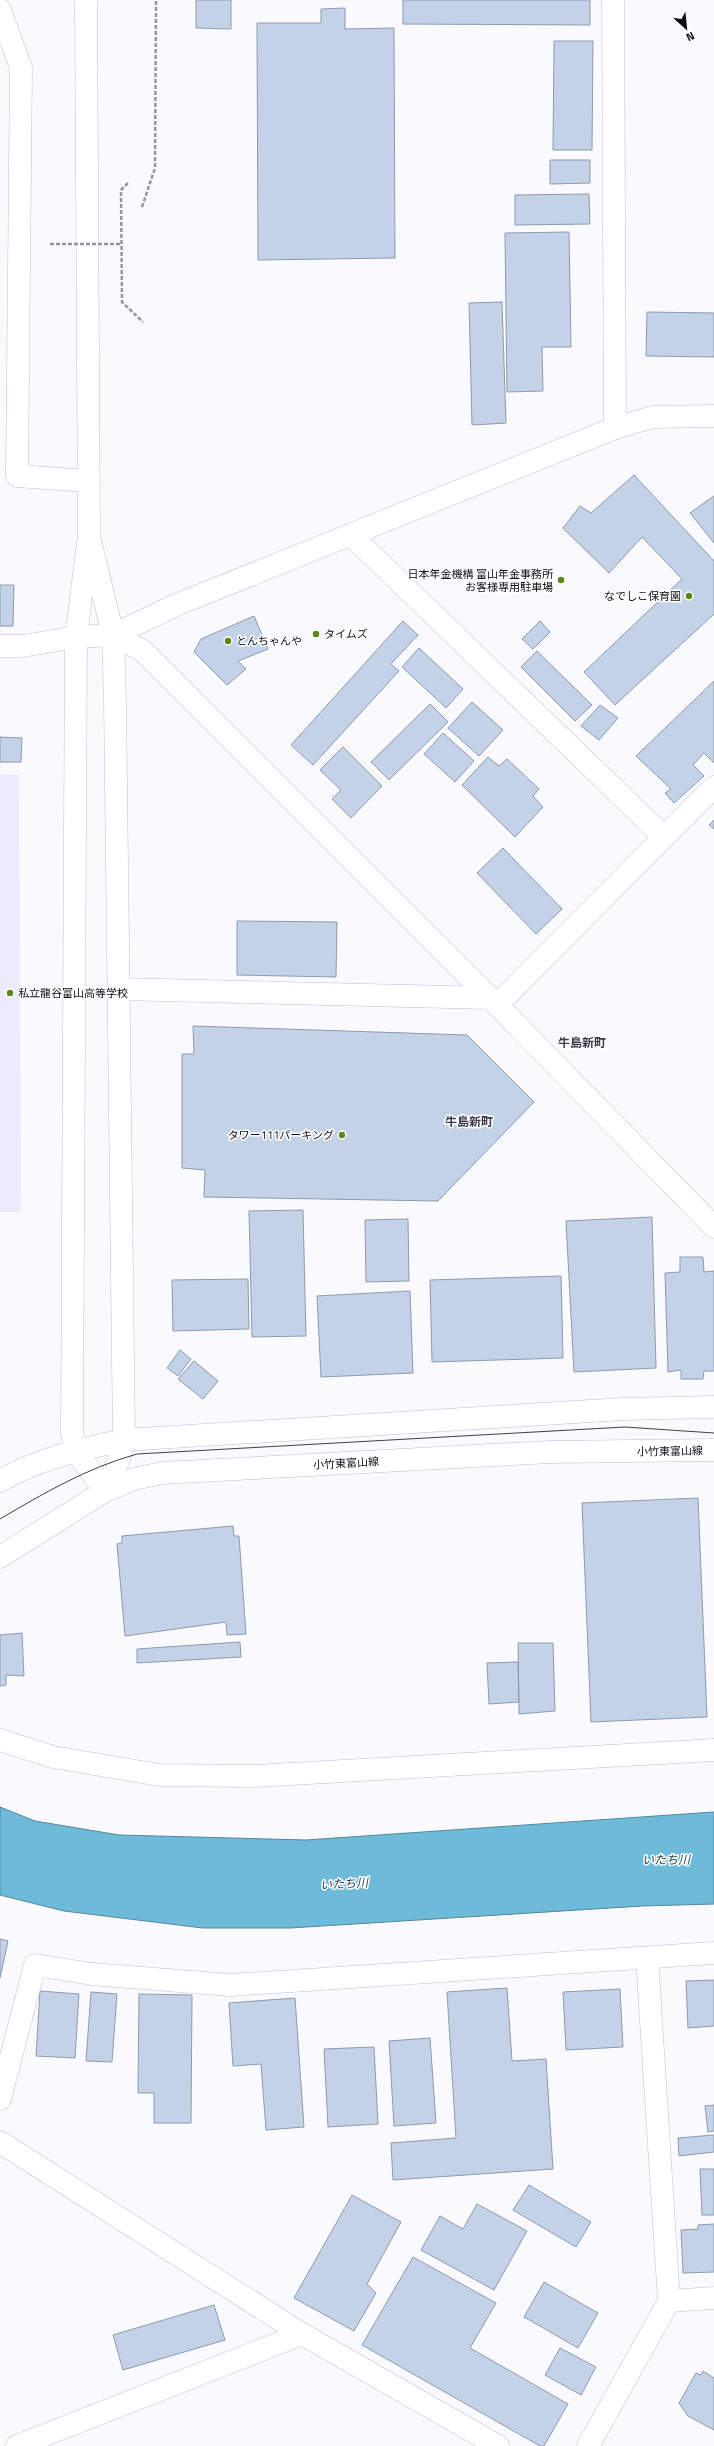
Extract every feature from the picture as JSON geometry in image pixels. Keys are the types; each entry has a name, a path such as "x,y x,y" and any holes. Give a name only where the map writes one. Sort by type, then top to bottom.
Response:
{"street":[{"path":"86,0 89,536 76,637 72,1434 75,1450 105,1491 120,1459 124,1440 113,635 89,536"},
{"path":"613,0 615,428"},
{"path":"0,10 21,68 9,308 17,476 89,481"},
{"path":"0,646 28,645 76,637 113,635 176,605 615,428 653,417 714,416"},
{"path":"351,535 664,837"},
{"path":"113,635 144,651 493,1001 714,1227"},
{"path":"118,989 493,1001 714,787"},
{"path":"0,1481 11,1475 75,1450 124,1440 623,1409 714,1407"},
{"name":"小竹東富山線","path":"0,1557 105,1491 134,1479 162,1472 549,1452 714,1450"},
{"path":"0,1740 53,1757 160,1775 255,1776 714,1750"},
{"path":"0,2099 35,1965 92,1974 230,1984 714,1954"},
{"path":"588,2446 669,2301 647,1958"},
{"path":"0,2142 302,2334 498,2446"},
{"path":"669,2301 714,2298"},
{"path":"17,2446 302,2334"}],"path":[{"path":"142,207 155,168 156,0"},
{"path":"128,183 121,190 122,302 143,322"},
{"path":"50,244 122,244"}],"shaded area":[{"name":"私立龍谷富山高等学校","path":"0,774 19,775 21,1212 0,1212"}],"water":[{"name":"いたち川","path":"0,1807 35,1821 119,1835 306,1840 714,1812 714,1904 642,1906 290,1928 203,1928 64,1911 0,1895"}],"building":[{"path":"196,0 231,0 231,29 196,28"},
{"path":"403,0 590,0 590,25 403,24"},
{"path":"345,8 345,29 394,28 395,258 258,260 257,23 321,23 321,9"},
{"path":"554,41 593,41 592,150 553,150"},
{"path":"550,160 590,160 590,183 550,184"},
{"path":"589,194 590,224 515,225 515,195"},
{"path":"569,232 571,347 542,347 543,391 507,392 505,233"},
{"path":"502,302 506,423 472,425 469,303"},
{"path":"647,312 714,313 714,357 646,356"},
{"name":"なでしこ保育園","path":"634,475 714,561 714,614 615,705 584,672 682,579 642,537 609,573 563,528 580,506 591,513"},
{"path":"714,496 714,543 690,513"},
{"path":"0,585 14,585 13,626 0,626"},
{"path":"254,616 268,649 238,661 246,669 227,685 194,652 201,639"},
{"path":"403,621 418,635 391,664 399,671 313,765 291,745"},
{"path":"540,621 550,632 533,649 522,639"},
{"path":"419,648 463,689 446,708 402,667"},
{"path":"537,651 592,705 575,721 521,667"},
{"path":"714,681 714,763 704,753 693,765 704,776 674,803 665,793 671,789 636,756"},
{"path":"472,702 503,730 479,756 448,728"},
{"path":"430,704 448,722 389,780 371,762"},
{"path":"600,705 618,718 599,740 581,726"},
{"path":"443,733 474,761 455,782 424,754"},
{"path":"0,737 22,738 21,762 0,762"},
{"path":"343,747 382,786 351,818 332,799 341,790 320,770"},
{"path":"488,757 499,766 507,759 539,789 533,796 543,807 515,837 462,785"},
{"path":"714,820 714,829 709,825"},
{"path":"503,848 562,909 536,934 477,873"},
{"path":"237,921 337,922 336,977 237,975"},
{"name":"タワー111パーキング","path":"193,1026 467,1035 534,1102 438,1201 204,1197 205,1170 182,1168 182,1054 194,1054"},
{"path":"303,1210 306,1336 252,1337 249,1211"},
{"path":"652,1217 656,1368 574,1372 566,1221"},
{"path":"408,1219 409,1281 366,1282 365,1220"},
{"path":"680,1257 703,1257 704,1272 714,1271 714,1371 704,1371 703,1379 681,1379 681,1370 668,1372 665,1273 680,1272"},
{"path":"561,1276 563,1358 432,1362 430,1280"},
{"path":"248,1279 249,1329 173,1331 172,1280"},
{"path":"410,1291 413,1373 321,1377 317,1296"},
{"path":"180,1350 191,1359 178,1376 167,1368"},
{"path":"194,1361 218,1381 203,1399 178,1379"},
{"path":"698,1498 707,1717 591,1722 582,1503"},
{"path":"233,1526 234,1536 239,1536 246,1634 227,1635 226,1622 125,1636 117,1544 122,1543 122,1536"},
{"path":"22,1633 24,1676 6,1675 6,1685 0,1686 0,1635"},
{"path":"240,1642 241,1657 137,1663 137,1649"},
{"path":"518,1643 553,1643 555,1711 519,1714"},
{"path":"518,1662 519,1702 489,1704 487,1663"},
{"path":"0,1939 8,1941 0,1978"},
{"path":"714,1980 714,2026 688,2028 686,1981"},
{"path":"507,1988 512,2061 546,2059 553,2169 393,2180 391,2143 456,2138 447,1992"},
{"path":"620,1989 623,2047 566,2050 563,1992"},
{"path":"40,1991 79,1994 75,2058 36,2056"},
{"path":"91,1992 117,1994 112,2062 86,2061"},
{"path":"139,1994 192,1995 191,2123 154,2123 154,2093 138,2093"},
{"path":"295,1998 304,2127 266,2130 261,2064 233,2066 229,2003"},
{"path":"430,2038 436,2123 394,2126 389,2041"},
{"path":"374,2047 378,2124 328,2127 324,2049"},
{"path":"714,2105 714,2131 708,2132 705,2106"},
{"path":"714,2135 714,2152 679,2156 678,2138"},
{"path":"700,2169 714,2169 714,2215 702,2215"},
{"path":"529,2185 591,2222 576,2247 513,2210"},
{"path":"352,2195 401,2222 367,2284 376,2293 354,2331 294,2298"},
{"path":"477,2204 527,2231 494,2290 421,2250 440,2216 463,2229"},
{"path":"714,2224 714,2272 683,2273 681,2230 698,2229 698,2225"},
{"path":"413,2257 496,2303 470,2348 568,2404 544,2446 540,2446 362,2345"},
{"path":"544,2282 598,2313 578,2348 524,2317"},
{"path":"214,2305 225,2340 123,2370 113,2335"},
{"path":"560,2348 596,2367 581,2395 545,2375"},
{"path":"703,2371 714,2378 714,2430 688,2416 679,2403 696,2373 701,2375"}],"tram line":[{"path":"0,1519 66,1482 101,1466 137,1454 625,1427 714,1433"}],"place":[{"name":"日本年金機構 富山年金事務所 お客様専用駐車場","path":"561,580"},
{"name":"なでしこ保育園","path":"689,596"},
{"name":"タイムズ","path":"316,634"},
{"name":"とんちゃんや","path":"228,641"},
{"name":"私立龍谷富山高等学校","path":"10,993"},
{"name":"タワー111パーキング","path":"342,1135"}],"district":[{"name":"牛島新町","path":"582,1043"},
{"name":"牛島新町","path":"469,1122"}]}
